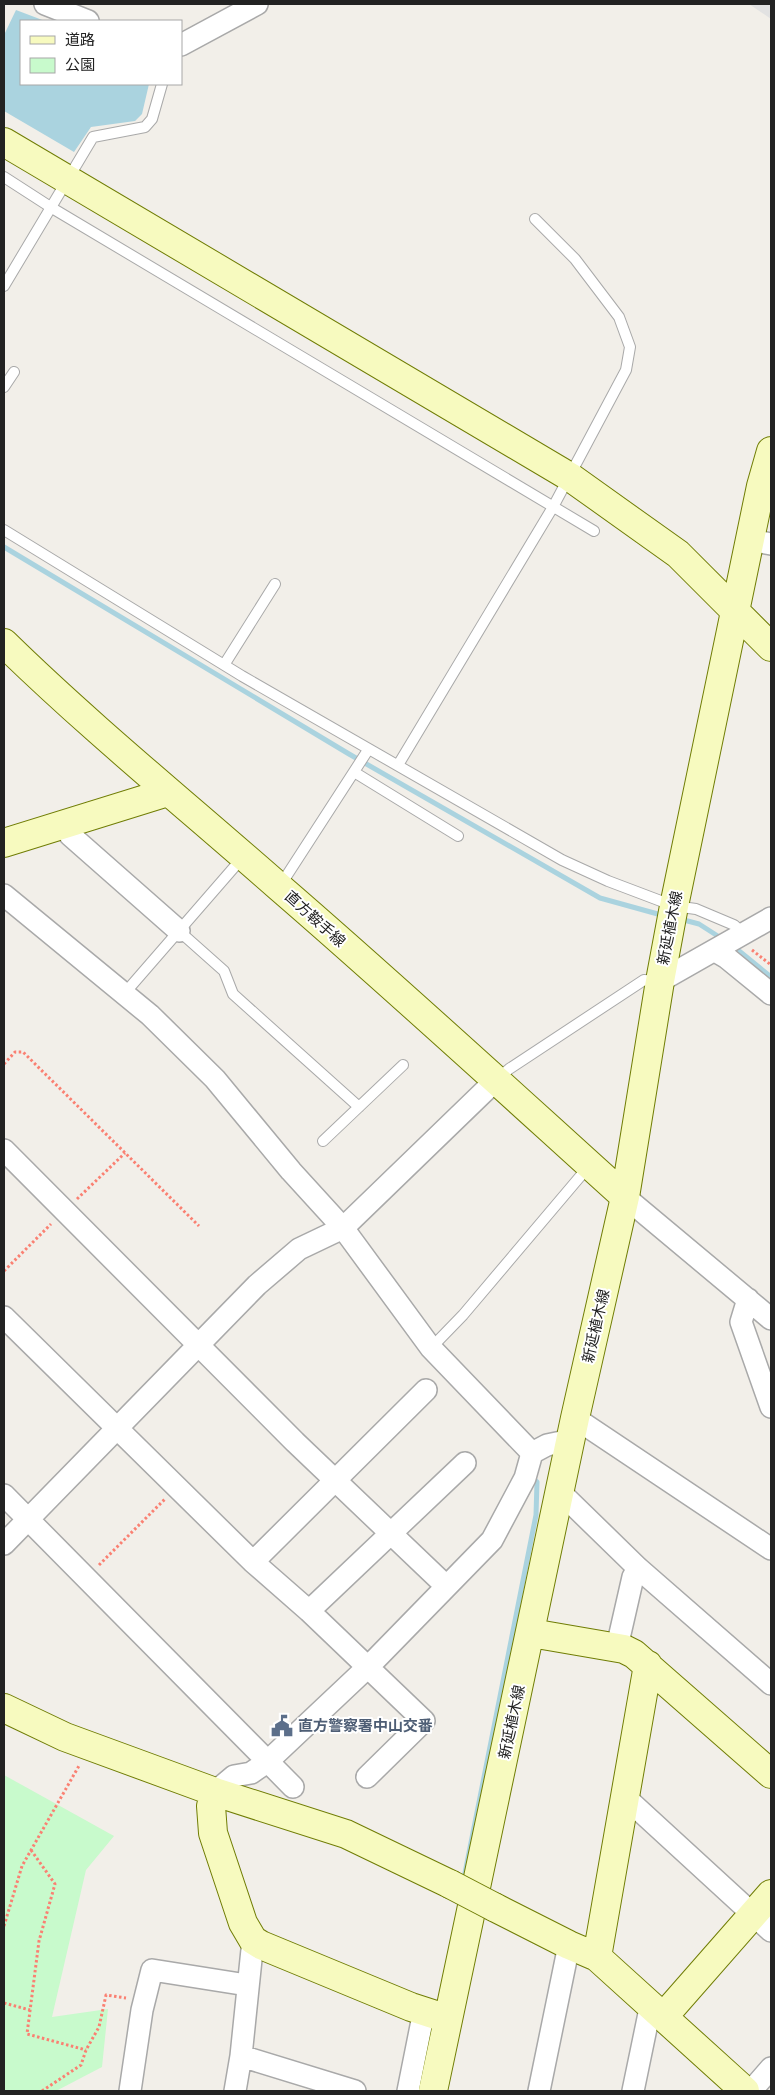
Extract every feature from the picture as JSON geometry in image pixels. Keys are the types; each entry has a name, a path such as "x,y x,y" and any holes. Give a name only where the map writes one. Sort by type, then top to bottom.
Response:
{"street":[{"path":"45,4 85,20"},
{"path":"182,44 257,4"},
{"path":"4,142 570,477 678,554 771,647"},
{"name":"新延植木線","path":"433,2091 436,2015 531,1633 573,1429 625,1197 674,906 735,610 761,542 761,486 771,450"},
{"name":"直方鞍手線","path":"4,643 38,676 168,792 280,887 625,1197"},
{"path":"4,843 168,792"},
{"path":"65,824 70,835 179,931"},
{"path":"4,895 150,1015 215,1079 342,1228 431,1348 532,1453"},
{"path":"660,981 771,918"},
{"path":"715,951 727,958 771,994"},
{"path":"4,1544 257,1285 299,1249 342,1228 496,1080"},
{"path":"4,1150 334,1480 446,1586"},
{"path":"625,1197 771,1319"},
{"path":"748,1299 742,1322 771,1407"},
{"path":"4,1317 176,1488 424,1722 367,1777"},
{"path":"253,1562 426,1390"},
{"path":"408,2091 436,2015 272,1950 253,1940 243,1923 212,1833 211,1806 215,1792 234,1776 251,1773 267,1762 367,1667 492,1540 525,1478 532,1453 573,1429 771,1549"},
{"path":"309,1612 465,1463"},
{"path":"560,1492 638,1568 771,1684"},
{"path":"4,1495 292,1788"},
{"path":"617,1647 633,1576 638,1568"},
{"path":"531,1633 617,1647 634,1654 771,1774"},
{"path":"597,1956 648,1665"},
{"path":"4,1708 89,1746 215,1792 346,1834 450,1884 569,1945 597,1956 658,2010 731,2085"},
{"path":"625,1797 762,1922"},
{"path":"633,2091 658,2010 762,1922 771,1894"},
{"path":"236,2091 253,1940"},
{"path":"539,2091 569,1945"},
{"path":"130,2091 144,2001 152,1970 247,1985"},
{"path":"241,2056 355,2091"},
{"path":"751,2091 771,2068"}],"lane":[{"path":"4,286 93,137 145,127 152,118 162,85"},
{"path":"4,177 52,208 594,531"},
{"path":"398,765 570,477 626,370 630,347 619,317 575,259 535,219"},
{"path":"4,388 14,372"},
{"path":"4,530 224,665 368,750 398,765 562,860 608,881 674,906 696,909 734,925 744,934"},
{"path":"224,665 275,584"},
{"path":"280,887 368,750"},
{"path":"354,772 458,836"},
{"path":"124,994 244,857"},
{"path":"179,931 224,970 232,994 359,1107"},
{"path":"496,1080 509,1069 644,980 660,981"},
{"path":"323,1141 403,1065"},
{"path":"431,1348 463,1315 590,1165"}],"path":[{"path":"744,934 748,947 771,965"},
{"path":"4,1064 15,1052 23,1052 199,1226"},
{"path":"4,1271 64,1210 125,1153"},
{"path":"86,1578 176,1488"},
{"path":"4,1926 22,1866 89,1746"},
{"path":"31,1850 55,1884 39,1941 27,2034 86,2050"},
{"path":"42,2091 80,2065 99,2027 106,1995 144,2001"},
{"path":"4,2003 30,2010"}],"green space":[{"path":"4,1775 114,1836 86,1870 52,2017 108,2009 102,2067 56,2091 4,2091"}],"shaded area":[{"path":"749,4 771,4 771,19"}],"water":[{"path":"16,10 42,20 20,20 20,85 149,85 142,114 135,121 91,127 74,152 4,111 4,35"}],"waterway":[{"path":"4,547 349,754 600,898 665,916"},
{"path":"680,919 699,924 724,940"},
{"path":"733,946 771,977"},
{"path":"463,1883 536,1515 537,1482 533,1478"}],"place":[{"name":"直方警察署中山交番","path":"282,1726"}]}
